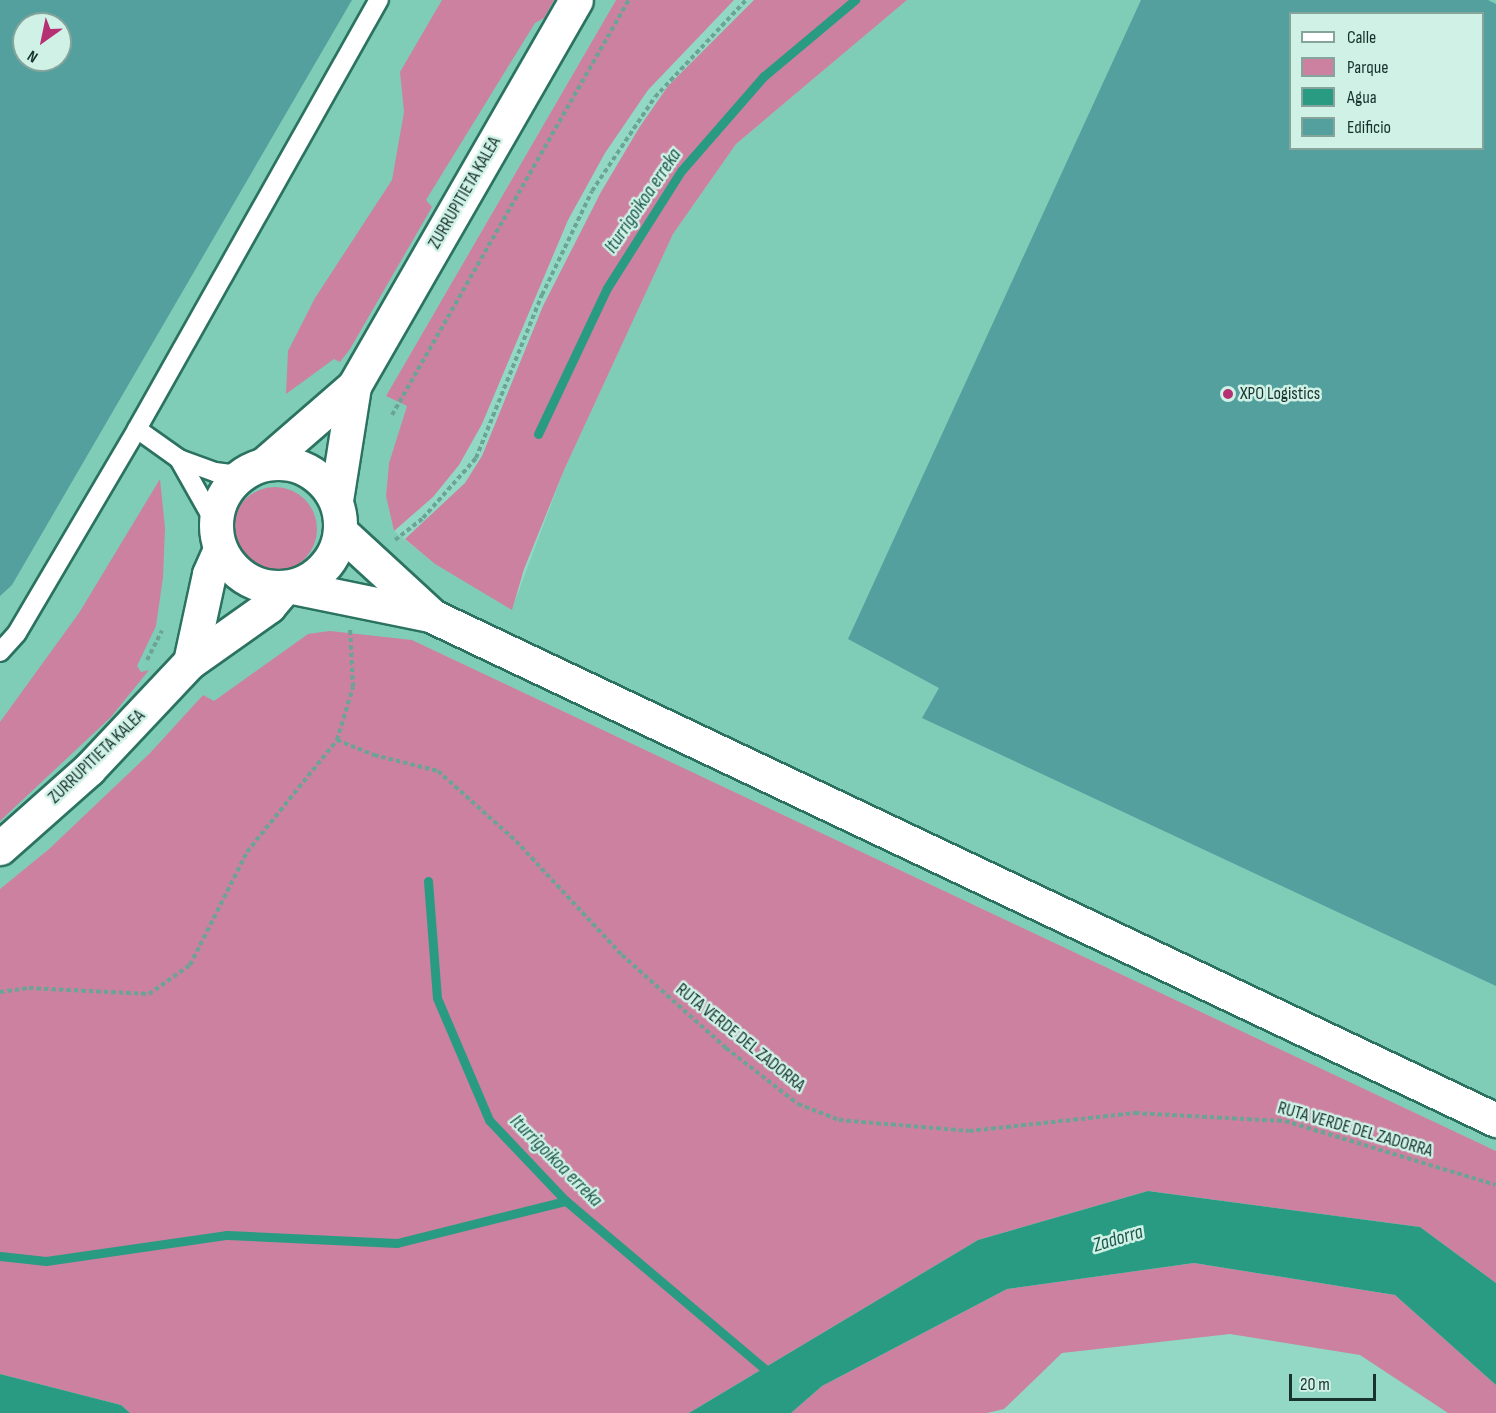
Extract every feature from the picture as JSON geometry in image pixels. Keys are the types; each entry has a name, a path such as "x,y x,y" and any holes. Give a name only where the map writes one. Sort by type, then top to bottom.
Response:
{"street":[{"name":"ZURRUPITIETA KALEA","path":"336,500 354,386 576,0"},
{"name":"ZURRUPITIETA KALEA","path":"252,469 354,386"},
{"path":"190,662 227,488 252,469 286,463 306,469 324,482 336,500 340,532 325,567 288,587"},
{"path":"340,532 430,615"},
{"path":"218,536 234,569 253,583 288,587 430,615 1496,1120"},
{"name":"ZURRUPITIETA KALEA","path":"0,848 89,769 190,662 269,606 288,587"}],"lane":[{"path":"0,652 17,633 137,429 380,0"},
{"path":"137,429 179,459 215,472 252,469"},
{"path":"179,459 218,536"}],"path":[{"path":"392,415 629,0"},
{"path":"390,544 423,518 476,458 542,295 592,191 655,97 746,0"},
{"path":"0,992 29,987 149,994 190,965 247,852 337,740 353,687 350,620"},
{"path":"140,667 162,631"},
{"name":"RUTA VERDE DEL ZADORRA","path":"337,740 374,755 438,771 516,841 622,955 726,1048 798,1104 839,1120 969,1131 1135,1113 1285,1121 1496,1185"}],"shaded area":[{"path":"0,0 616,0 386,396 407,406 389,463 386,496 394,531 435,564 512,609 564,470 673,234 736,144 907,0 1496,0 1496,1151 412,640 308,634 213,702 203,695 150,753 49,849 0,889"}],"green space":[{"path":"442,0 554,0 544,18 535,23 426,200 432,207 350,349 340,362 334,359 286,394 288,351 315,298 392,180 404,112 400,72"},
{"path":"616,0 734,0 648,90 605,153 568,220 482,424 459,465 433,497 394,531 386,496 389,463 407,406 386,396"},
{"path":"754,0 907,0 736,144 673,234 564,470 524,569 512,610 435,564 405,539 465,483 482,456 543,306 601,192 639,128 668,86"},
{"path":"160,479 165,528 163,577 156,626 137,666 141,672 149,670 111,717 0,821 0,722 79,613"},
{"path":"267,487 283,487 299,494 310,505 317,521 314,545 305,559 283,571 267,571 251,564 240,553 233,537 233,521 240,505 251,494"},
{"path":"330,631 412,640 1496,1151 1496,1283 1420,1227 1148,1191 978,1240 689,1413 130,1413 121,1405 0,1374 0,889 49,849 150,753 203,695 214,701 308,634"},
{"path":"1194,1263 1395,1295 1496,1385 1496,1413 1448,1413 1360,1355 1230,1334 1062,1353 1004,1409 987,1413 791,1413 822,1386 1007,1289"}],"water":[{"name":"Zadorra","path":"1148,1191 1420,1227 1496,1283 1496,1385 1395,1295 1194,1263 1007,1289 822,1386 791,1413 689,1413 978,1240"},
{"path":"0,1374 121,1405 130,1413 0,1413"}],"building":[{"path":"0,0 352,0 12,585 0,596"},
{"name":"XPO Logistics","path":"1141,0 1488,0 1496,4 1496,986 922,718 939,688 848,639"}],"waterway":[{"name":"Iturrigoikoa erreka","path":"538,434 607,288 681,171 764,76 855,0"},
{"name":"Iturrigoikoa erreka","path":"428,881 437,998 489,1120 566,1201 771,1374"},
{"path":"0,1256 46,1261 227,1235 397,1243 566,1201"}],"place":[{"name":"XPO Logistics","path":"1228,394"}]}
